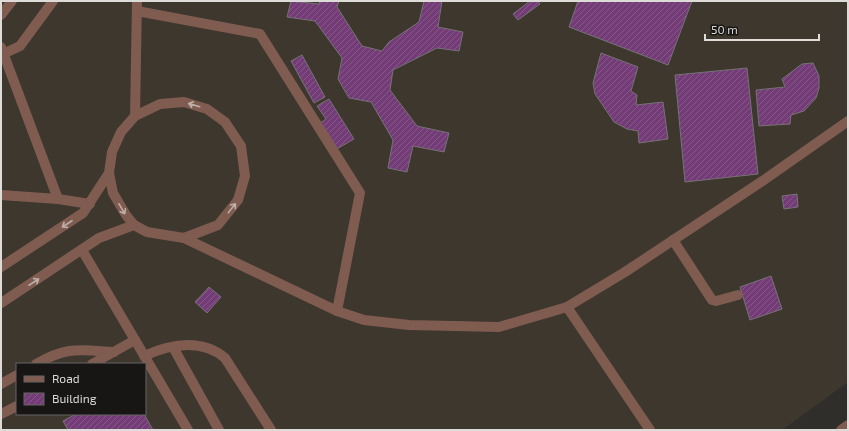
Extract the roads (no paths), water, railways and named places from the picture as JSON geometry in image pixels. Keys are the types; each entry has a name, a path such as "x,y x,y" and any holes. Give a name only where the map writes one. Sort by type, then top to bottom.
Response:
{"lane":[{"path":"1,15 12,1"},
{"path":"53,1 20,46 2,50 58,199"},
{"path":"135,116 137,6 260,34 360,193 337,311"},
{"path":"184,238 218,225 238,200 245,176 241,146 226,122 207,109 184,102 160,104 135,116 121,132 112,152 109,173 113,193 126,215 134,225 147,232 184,238 337,311 364,320 409,325 499,327 567,306 625,272 764,180 848,121"},
{"path":"1,267 83,213 109,173"},
{"path":"1,195 58,199 90,204"},
{"path":"1,303 99,238 134,225"},
{"path":"673,240 712,300 716,301 738,295"},
{"path":"82,250 188,430"},
{"path":"567,306 650,430"},
{"path":"94,363 135,340"},
{"path":"144,356 160,349 194,344 209,347 225,358 271,430"},
{"path":"174,347 218,429"},
{"path":"38,363 59,352 70,349 114,352"},
{"path":"1,384 16,375"},
{"path":"1,414 16,406"},
{"path":"841,430 848,425"}]}
